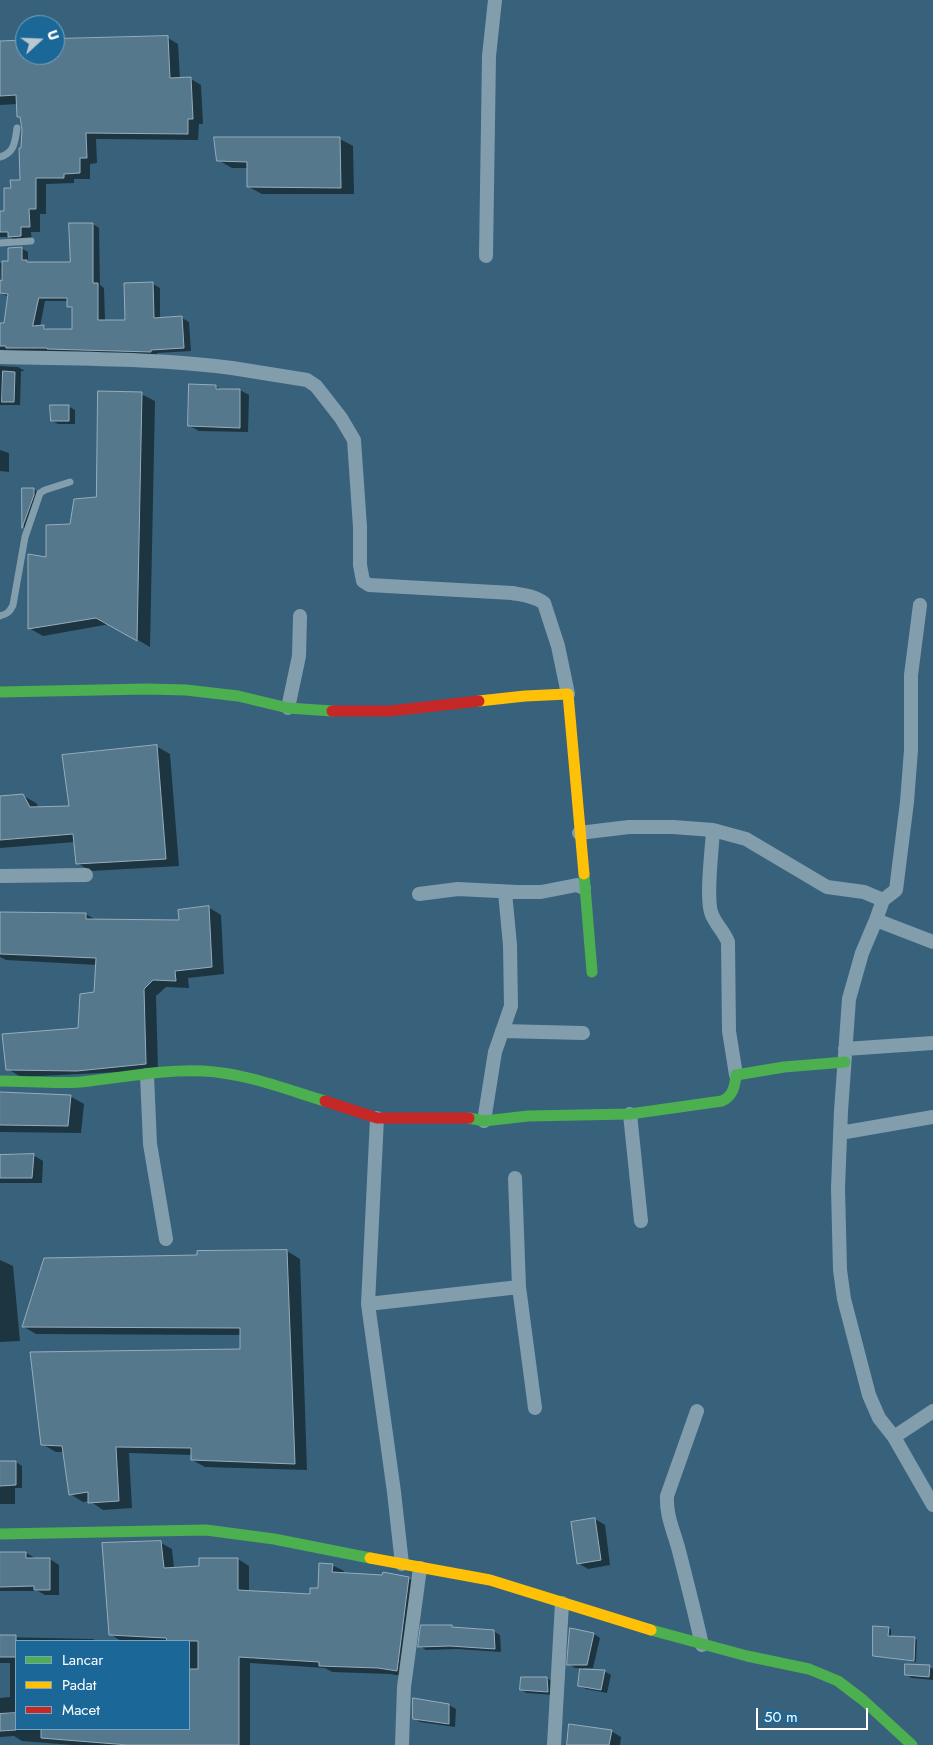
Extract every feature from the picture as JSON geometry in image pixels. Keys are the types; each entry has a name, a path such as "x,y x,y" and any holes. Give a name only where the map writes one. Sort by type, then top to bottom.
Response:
{"street":[{"path":"486,256 489,56 495,0"},
{"path":"0,357 165,363 231,368 307,380 316,386 341,418 354,440 360,527 360,566 363,581 369,584 512,594 528,596 541,600 544,603 558,646 568,694 592,972"},
{"path":"920,605 912,676 910,750 900,863 896,890 883,900 862,953 849,999 838,1188 840,1270 844,1299 869,1395 879,1418 894,1437 933,1505"},
{"path":"288,708 299,656 300,616"},
{"path":"0,692 186,690 238,696 288,708 354,712 525,696 568,694"},
{"path":"579,834 629,827 673,827 713,830 746,839 828,887 864,892 883,900"},
{"path":"0,1081 78,1082 202,1071 258,1080 377,1118 396,1119 473,1118 484,1121 528,1116 630,1114 728,1098 736,1084 736,1075 728,1031 728,942 726,936 718,927 710,907 713,830"},
{"path":"0,876 86,875"},
{"path":"419,894 458,889 541,892 578,885 584,888"},
{"path":"484,1121 495,1052 511,1006 510,945 505,892"},
{"path":"876,920 933,942"},
{"path":"502,1031 583,1033"},
{"path":"736,1075 933,1043"},
{"path":"147,1075 150,1144 166,1239"},
{"path":"630,1114 641,1221"},
{"path":"840,1133 933,1117"},
{"path":"377,1118 368,1304 402,1564"},
{"path":"515,1178 519,1287 534,1408"},
{"path":"368,1304 519,1287"},
{"path":"697,1411 667,1496 666,1507 667,1517 679,1552 702,1645"},
{"path":"894,1437 933,1411"},
{"path":"0,1534 206,1530 274,1539 490,1580 702,1645 809,1669 838,1681 862,1700 909,1744"},
{"path":"402,1745 404,1687 420,1568"},
{"path":"554,1745 562,1602"}],"lane":[{"path":"0,157 7,155 14,146 17,128"},
{"path":"0,243 31,241"},
{"path":"0,616 11,610 13,605 25,537 40,493 70,482"}],"building":[{"path":"168,36 170,78 191,77 193,119 188,119 188,134 86,133 87,158 80,158 80,173 64,174 64,178 36,178 36,209 29,209 30,227 21,227 21,236 8,237 8,232 0,232 0,211 4,211 4,188 11,188 10,180 20,180 19,148 21,148 22,129 20,117 17,117 16,95 0,96 0,41 15,40 15,65 65,65 65,39"},
{"path":"214,137 340,137 341,188 247,187 247,162 217,161"},
{"path":"69,223 93,223 93,283 98,283 98,320 125,320 124,283 153,282 154,318 182,316 184,348 151,350 151,352 6,348 6,346 0,346 0,323 4,323 8,294 0,293 0,280 2,281 2,261 8,261 8,248 22,247 22,260 27,260 27,262 70,262","holes":["39,298 67,298 67,307 72,307 72,329 44,329 44,325 33,326"]},
{"path":"3,371 15,372 14,402 2,402"},
{"path":"189,384 216,385 216,389 240,389 240,428 188,426"},
{"path":"98,391 142,392 137,641 96,618 28,629 28,554 46,557 46,525 70,524 74,499 96,497"},
{"path":"50,405 69,405 69,421 51,421"},
{"path":"22,488 34,488 34,495 22,528"},
{"path":"157,745 166,859 76,864 73,834 0,840 0,796 23,794 30,807 69,806 62,755"},
{"path":"209,906 212,967 175,971 176,981 153,980 144,989 146,1064 77,1071 6,1070 2,1034 78,1028 80,994 94,992 96,958 0,954 0,912 86,913 86,919 179,920 178,910"},
{"path":"0,1092 71,1095 68,1126 0,1125"},
{"path":"34,1154 32,1178 0,1178 0,1155"},
{"path":"287,1250 295,1464 191,1460 191,1448 116,1447 119,1501 88,1503 88,1492 69,1495 62,1446 41,1445 30,1352 240,1349 240,1328 22,1327 44,1258 197,1255 197,1251"},
{"path":"0,1461 16,1461 16,1485 0,1486"},
{"path":"595,1518 601,1560 577,1564 571,1522"},
{"path":"161,1541 164,1568 199,1566 199,1558 238,1558 238,1590 310,1594 310,1588 318,1588 319,1563 333,1564 332,1572 382,1575 383,1572 409,1577 397,1671 378,1668 319,1666 319,1662 239,1657 239,1745 128,1745 41,1738 41,1730 190,1730 190,1669 198,1669 198,1641 109,1635 102,1543"},
{"path":"0,1552 26,1552 26,1558 50,1558 50,1590 34,1590 34,1586 0,1587"},
{"path":"421,1625 452,1625 452,1627 494,1630 495,1649 450,1646 418,1647"},
{"path":"873,1626 889,1627 888,1636 915,1637 914,1661 873,1656"},
{"path":"570,1628 594,1633 587,1665 567,1665"},
{"path":"0,1635 16,1635 15,1657 0,1657"},
{"path":"905,1664 930,1665 929,1677 905,1675"},
{"path":"580,1669 605,1670 601,1690 578,1686"},
{"path":"521,1677 547,1677 548,1692 520,1690"},
{"path":"413,1698 449,1704 449,1724 413,1719"},
{"path":"15,1713 16,1730 0,1731 0,1714"},
{"path":"569,1724 612,1730 609,1745 567,1745"}],"traffic: fast":[{"path":"0,692 186,690 238,696 288,708 332,711"},
{"path":"584,874 592,972"},
{"path":"469,1118 484,1121 528,1116 630,1114 722,1101 733,1090 736,1075 784,1067 845,1062"},
{"path":"0,1081 71,1083 157,1073 203,1071 250,1078 325,1101"},
{"path":"0,1534 206,1530 274,1539 370,1558"},
{"path":"651,1630 747,1656 809,1669 838,1681 863,1700 912,1745"}],"traffic: slow":[{"path":"479,701 568,694 584,874"},
{"path":"370,1558 490,1580 651,1630"}],"traffic: jam":[{"path":"332,711 390,711 479,701"},
{"path":"325,1101 377,1118 469,1118"}]}
